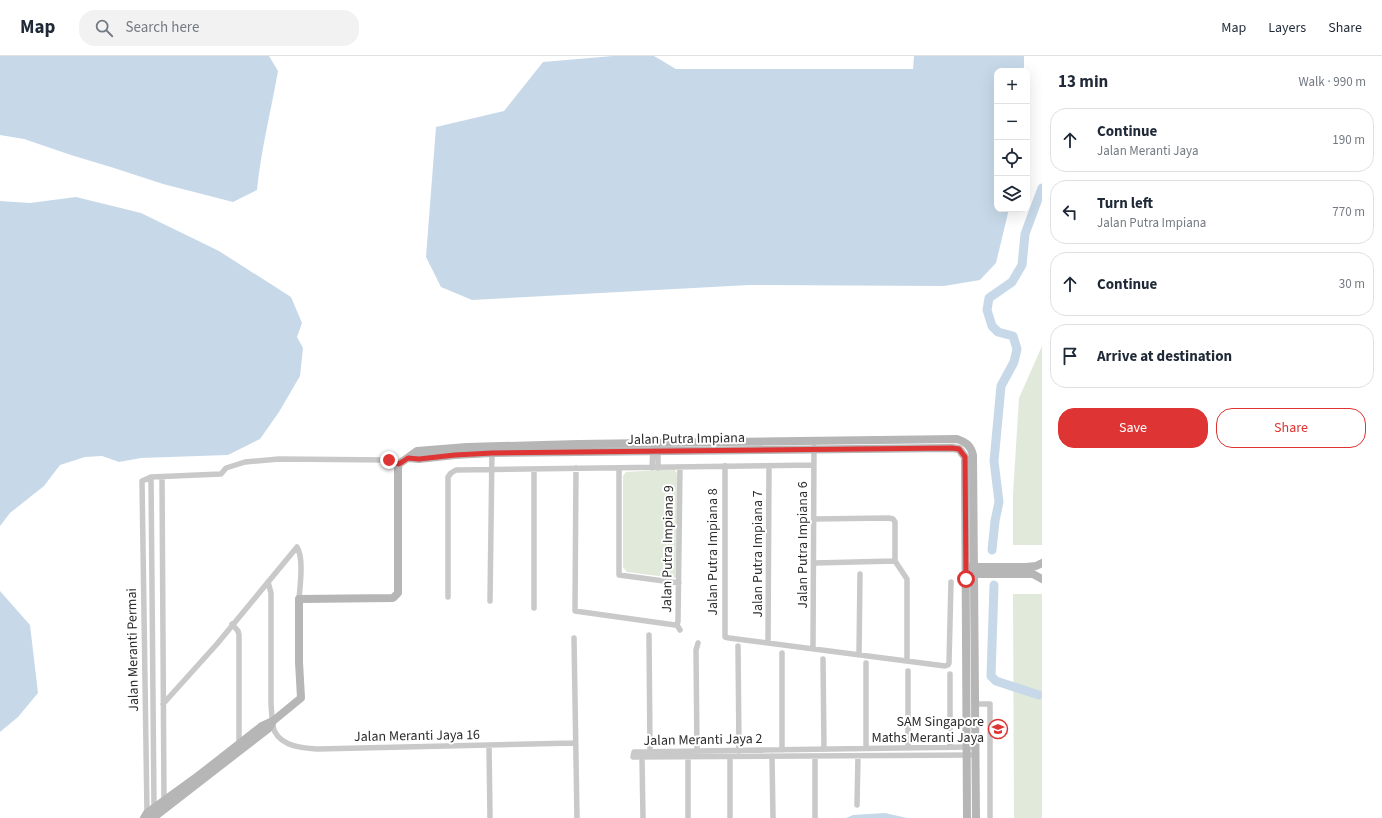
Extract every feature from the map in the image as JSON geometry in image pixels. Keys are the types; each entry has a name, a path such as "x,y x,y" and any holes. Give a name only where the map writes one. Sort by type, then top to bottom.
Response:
{"street":[{"name":"Jalan Putra Impiana","path":"814,446 957,439 963,441 972,449 973,455 970,570"},
{"name":"Jalan Putra Impiana","path":"408,458 419,459 492,450 814,446 959,449 965,457 970,570"},
{"name":"Jalan Putra Impiana 6","path":"813,648 814,446"},
{"name":"Jalan Putra Impiana","path":"408,458 417,451 466,447 492,450"},
{"path":"655,448 655,468"},
{"path":"490,602 492,450"},
{"path":"300,599 393,598 396,596 398,593 398,469 399,464 408,458"},
{"path":"151,478 221,474 226,468 245,462 279,459 389,460 399,464"},
{"path":"448,597 448,478 451,473 456,470 814,465"},
{"name":"Jalan Putra Impiana 8","path":"725,466 725,637 768,643"},
{"name":"Jalan Putra Impiana 7","path":"768,643 769,466"},
{"name":"Jalan Putra Impiana 9","path":"576,468 575,611 675,625 678,627 680,583 680,467"},
{"path":"534,468 534,608"},
{"path":"619,468 619,575 680,583"},
{"path":"162,477 164,801"},
{"name":"Jalan Meranti Permai","path":"148,817 142,481 151,478 154,807"},
{"path":"814,519 889,518 893,519 895,522 894,562 907,579 907,660"},
{"path":"148,817 154,807 262,726 273,721 301,698 299,662 300,564 297,547 217,644 163,704"},
{"path":"814,563 894,562"},
{"path":"970,570 1026,567 1036,566 1042,563"},
{"path":"970,570 1033,574 1042,579"},
{"path":"970,570 975,704 976,818"},
{"path":"967,818 966,751 970,570"},
{"path":"859,654 860,574"},
{"name":"Jalan Meranti Jaya 16","path":"268,582 271,592 271,704 275,732 281,739 299,748 318,749 575,743"},
{"path":"768,643 945,666 949,663 951,582"},
{"path":"232,624 238,631 239,635 239,743"},
{"path":"649,635 650,752"},
{"path":"574,638 577,818"},
{"path":"698,643 696,650 698,751"},
{"path":"738,646 740,751"},
{"path":"782,653 782,750"},
{"path":"823,659 824,749"},
{"path":"866,663 866,748"},
{"path":"908,671 908,748"},
{"path":"950,674 950,747"},
{"path":"975,704 990,704 990,818"},
{"path":"148,817 269,728 273,721"},
{"path":"489,746 490,818"},
{"name":"Jalan Meranti Jaya 2","path":"975,746 966,751 925,755 772,756 761,753 740,751 698,751 634,752 633,757 730,757 761,753 782,750 926,747 950,747 966,751 975,755"},
{"path":"925,755 926,747"},
{"path":"844,749 844,756"},
{"path":"772,756 773,818"},
{"path":"815,756 815,818"},
{"path":"857,805 858,756"},
{"path":"688,757 688,818"},
{"path":"730,757 730,818"},
{"path":"642,758 643,818"}],"green space":[{"path":"1042,346 1042,545 1013,545 1013,494 1019,398"},
{"path":"674,469 677,473 677,577 674,578 627,572 623,567 623,476 626,472"},
{"path":"1013,594 1042,594 1042,818 1014,818"}],"water":[{"path":"0,56 269,56 278,71 257,190 233,202 163,184 24,139 0,135"},
{"path":"613,56 654,56 676,69 913,69 914,56 1024,56 1024,68 994,68 994,212 1008,212 996,263 980,280 944,286 749,285 472,300 441,287 426,257 436,127 504,111 543,62"},
{"path":"76,197 141,213 219,251 291,297 302,323 297,337 303,348 300,376 279,412 260,439 228,455 141,458 119,462 102,456 85,457 60,465 44,486 10,513 0,526 0,201 30,203"},
{"path":"0,591 30,625 38,693 18,717 0,732"},
{"path":"885,813 907,818 846,818 853,815"}],"waterway":[{"path":"992,550 995,521 999,502 994,461 1001,386 1014,362 1017,349 1013,336 998,332 992,326 987,310 989,298 1012,282 1022,265 1025,234 1042,188"},
{"path":"994,585 991,676 996,681 1039,695"}],"place":[{"name":"SAM Singapore Maths Meranti Jaya","path":"998,729"}],"route":[{"path":"389,460 399,464 408,458 419,459 492,453 959,449 965,457 966,579"}]}
